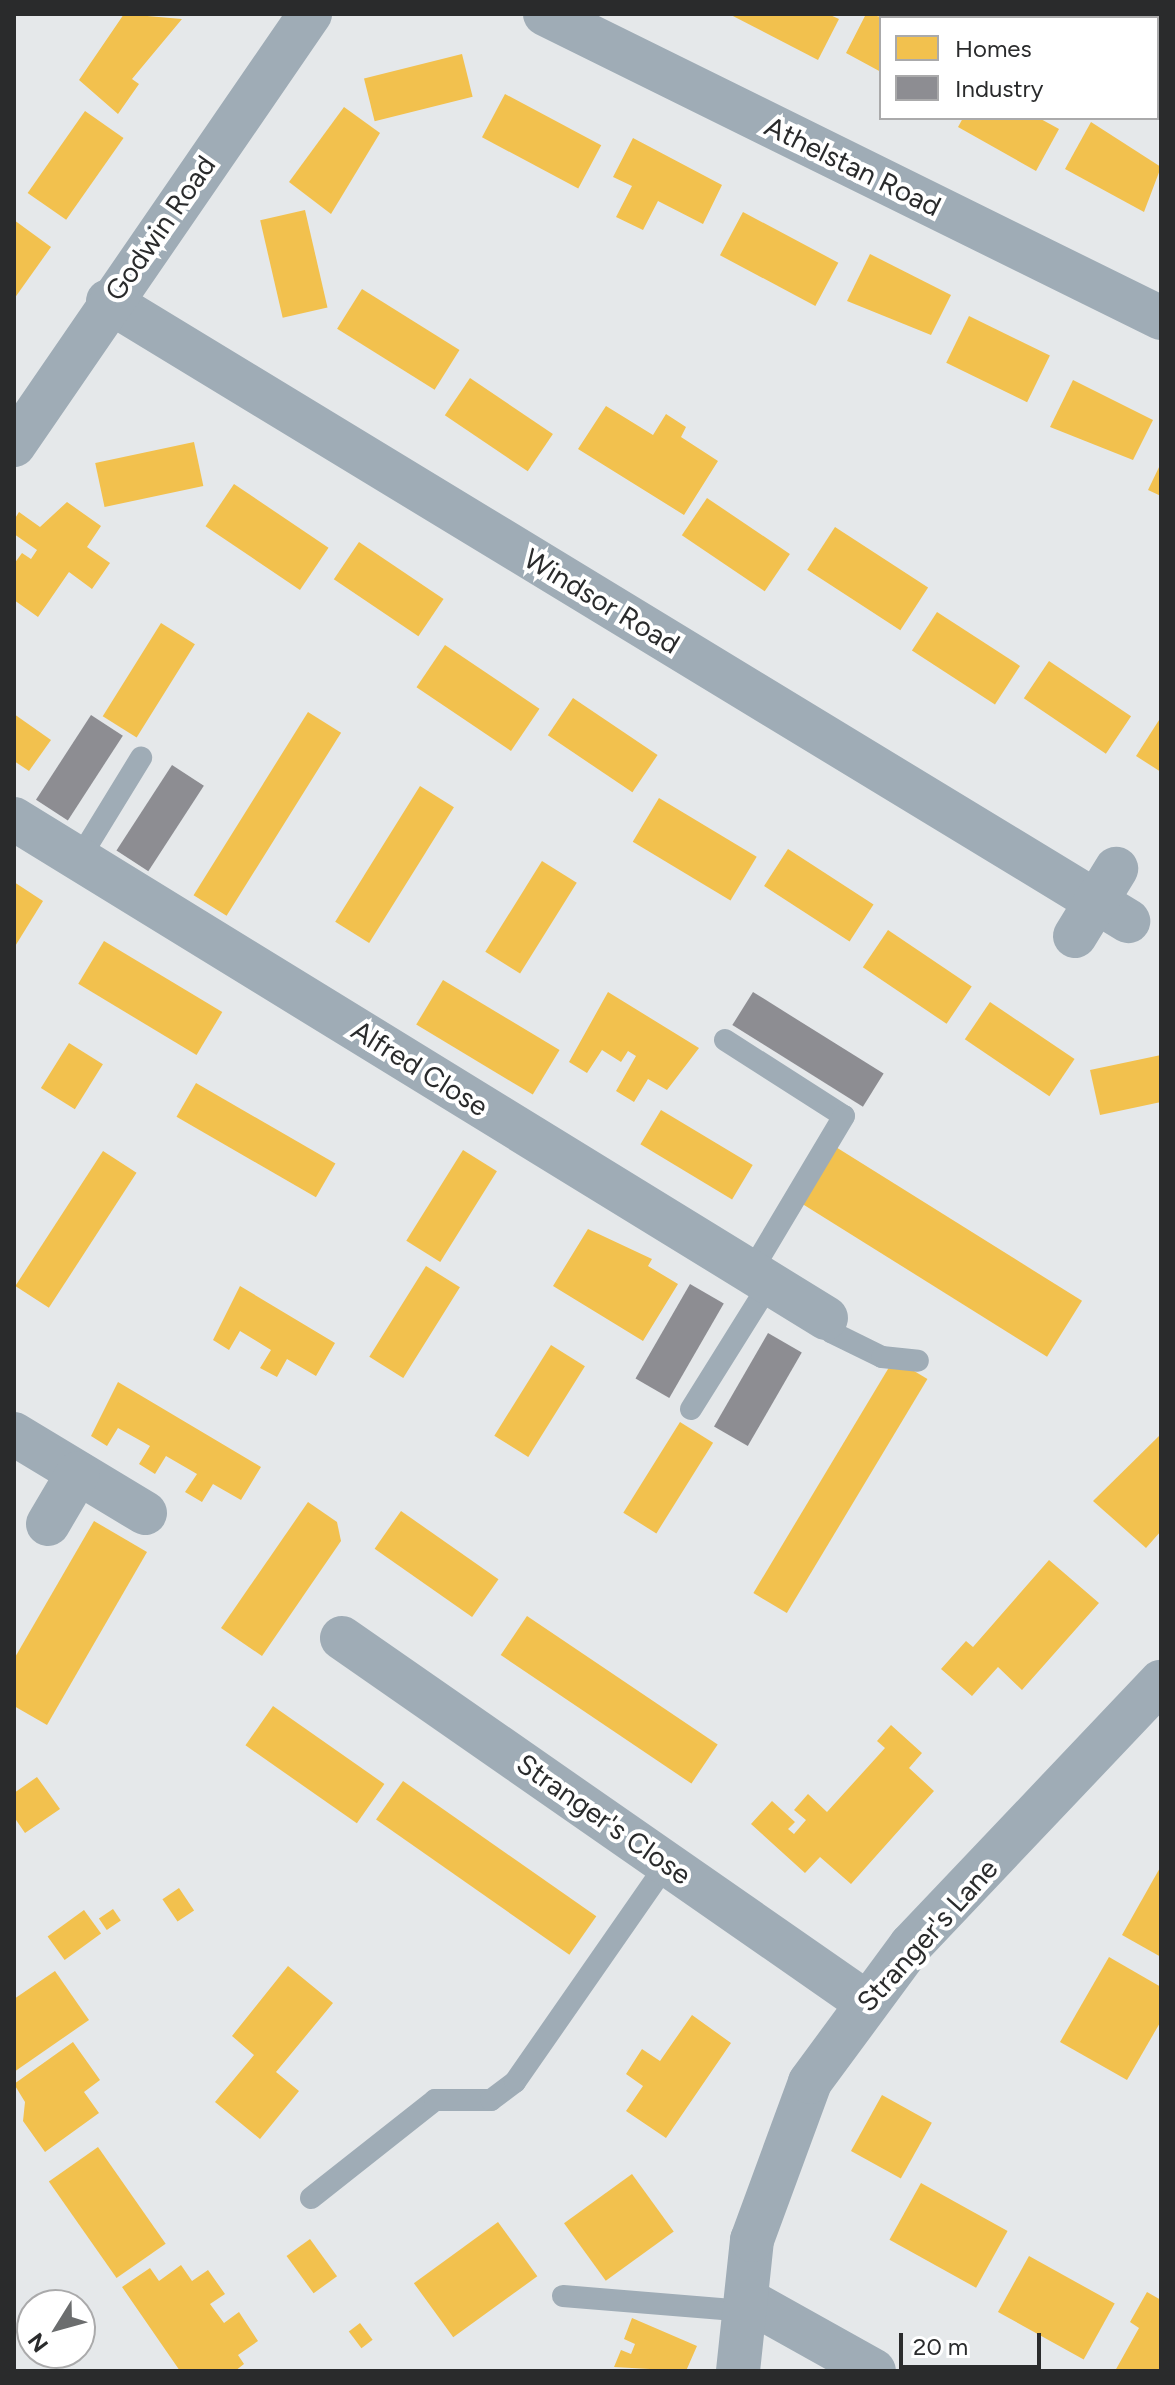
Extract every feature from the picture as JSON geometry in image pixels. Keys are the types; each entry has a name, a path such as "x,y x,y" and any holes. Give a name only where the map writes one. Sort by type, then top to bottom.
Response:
{"street":[{"name":"Godwin Road","path":"14,445 108,301 310,14"},
{"name":"Athelstan Road","path":"545,14 1161,318"},
{"name":"Windsor Road","path":"108,301 1104,907"},
{"name":"Alfred Close","path":"14,819 826,1318"},
{"path":"14,1434 145,1513"},
{"path":"48,1524 78,1473"},
{"name":"Stranger's Close","path":"342,1638 864,2001"},
{"name":"Stranger's Lane","path":"738,2371 748,2306 752,2240 786,2133 810,2082 864,2001 1161,1682"},
{"path":"748,2306 874,2371"}],"lane":[{"path":"79,859 141,758"},
{"path":"691,1409 844,1116 725,1040"},
{"path":"826,1318 831,1332 882,1357 918,1361"},
{"path":"311,2198 435,2100 491,2100 515,2082 668,1862"},
{"path":"563,2296 748,2306"}],"building: Homes":[{"path":"124,14 182,19 132,79 139,84 118,114 79,80"},
{"path":"729,14 828,14 839,19 818,60"},
{"path":"866,14 879,16 879,71 846,53"},
{"path":"462,54 473,97 375,121 364,78"},
{"path":"505,94 601,145 578,188 482,137"},
{"path":"344,107 380,133 331,214 289,182"},
{"path":"85,111 124,138 66,220 28,193"},
{"path":"962,120 1043,120 1059,129 1036,171 958,127"},
{"path":"1091,122 1161,167 1144,212 1065,169"},
{"path":"633,138 722,185 703,224 658,201 643,230 616,217 632,186 613,177"},
{"path":"305,210 327,307 283,318 260,220"},
{"path":"743,212 838,263 815,306 720,255"},
{"path":"14,220 51,247 14,299"},
{"path":"870,254 951,295 931,335 847,301"},
{"path":"362,289 460,350 435,390 337,329"},
{"path":"969,316 1050,355 1027,402 946,363"},
{"path":"470,378 553,434 528,471 445,415"},
{"path":"1073,380 1153,420 1133,460 1050,427"},
{"path":"606,406 653,435 666,414 686,427 681,437 718,461 684,515 578,449"},
{"path":"194,442 203,486 105,507 95,463"},
{"path":"1161,463 1161,496 1148,490"},
{"path":"234,484 329,548 300,590 205,526"},
{"path":"707,498 790,554 765,591 682,535"},
{"path":"67,502 101,526 87,547 110,563 92,589 69,572 38,617 14,600 14,564 22,553 31,559 37,550 14,534 14,520 19,512 40,527"},
{"path":"835,527 928,587 900,630 807,570"},
{"path":"359,542 444,599 418,636 334,579"},
{"path":"937,612 1020,666 995,704 912,651"},
{"path":"161,623 195,644 137,737 103,716"},
{"path":"445,645 540,709 511,751 416,687"},
{"path":"1049,661 1131,716 1106,754 1024,698"},
{"path":"573,698 658,755 632,792 548,735"},
{"path":"308,712 341,733 227,916 194,895"},
{"path":"14,714 51,740 29,771 14,761"},
{"path":"1161,717 1161,772 1136,756"},
{"path":"420,786 454,807 369,943 335,922"},
{"path":"659,798 757,857 730,900 633,842"},
{"path":"788,849 874,905 850,941 764,886"},
{"path":"542,861 577,883 520,973 485,952"},
{"path":"14,882 43,901 14,948"},
{"path":"888,930 972,986 947,1024 863,967"},
{"path":"104,941 222,1012 197,1055 78,984"},
{"path":"443,980 560,1050 533,1095 416,1025"},
{"path":"608,992 699,1048 667,1090 648,1079 634,1102 616,1091 636,1056 628,1051 621,1062 602,1050 587,1073 569,1062"},
{"path":"990,1002 1075,1059 1049,1096 965,1039"},
{"path":"69,1043 103,1064 75,1109 41,1088"},
{"path":"1161,1055 1161,1102 1100,1115 1090,1070"},
{"path":"196,1083 335,1164 316,1197 176,1117"},
{"path":"661,1110 753,1165 732,1199 640,1144"},
{"path":"831,1144 1082,1301 1047,1357 796,1200"},
{"path":"463,1150 497,1171 440,1262 406,1241"},
{"path":"103,1151 137,1173 49,1308 15,1286"},
{"path":"588,1229 652,1259 648,1266 678,1284 643,1341 553,1286"},
{"path":"426,1266 460,1287 403,1378 369,1357"},
{"path":"240,1286 335,1343 316,1376 287,1359 277,1377 260,1368 271,1350 240,1331 229,1350 213,1340"},
{"path":"551,1345 585,1366 528,1457 494,1436"},
{"path":"894,1359 927,1379 787,1613 753,1593"},
{"path":"118,1382 261,1467 241,1500 213,1484 202,1502 185,1492 197,1474 166,1456 155,1474 139,1464 150,1446 118,1428 107,1446 91,1436"},
{"path":"680,1422 713,1443 656,1533 623,1513"},
{"path":"1161,1434 1161,1531 1146,1548 1093,1501"},
{"path":"308,1502 337,1522 341,1541 262,1656 221,1628"},
{"path":"401,1511 498,1579 472,1617 375,1549"},
{"path":"94,1521 147,1552 47,1725 14,1706 14,1659"},
{"path":"1049,1560 1099,1603 1022,1690 998,1667 972,1696 941,1669 966,1641 973,1647"},
{"path":"527,1616 718,1745 691,1784 501,1655"},
{"path":"273,1706 384,1784 357,1823 245,1745"},
{"path":"891,1725 922,1753 909,1768 934,1791 851,1884 820,1857 805,1873 751,1824 772,1801 795,1822 788,1829 794,1834 806,1820 794,1810 808,1794 827,1812 885,1748 877,1741"},
{"path":"37,1777 60,1809 25,1833 14,1817 14,1793"},
{"path":"403,1781 596,1916 569,1955 376,1820"},
{"path":"1161,1866 1161,1957 1122,1935"},
{"path":"179,1888 194,1910 178,1922 162,1899"},
{"path":"113,1909 121,1921 107,1930 99,1919"},
{"path":"84,1910 101,1933 65,1960 48,1936"},
{"path":"1109,1957 1161,1987 1161,2021 1127,2080 1060,2042"},
{"path":"288,1966 333,2003 276,2072 299,2091 260,2139 215,2102 254,2055 232,2036"},
{"path":"55,1971 89,2020 14,2072 14,1999"},
{"path":"692,2015 731,2043 666,2138 626,2111 643,2086 626,2074 642,2049 660,2061"},
{"path":"73,2042 100,2080 84,2092 99,2113 45,2152 23,2121 25,2102 14,2084"},
{"path":"882,2095 932,2123 901,2179 851,2151"},
{"path":"98,2147 166,2244 117,2278 49,2181"},
{"path":"632,2174 674,2231 606,2281 564,2223"},
{"path":"921,2183 1008,2231 976,2288 889,2240"},
{"path":"498,2222 537,2276 453,2337 414,2283"},
{"path":"310,2239 337,2276 314,2293 287,2256"},
{"path":"1029,2256 1115,2304 1084,2359 998,2312"},
{"path":"181,2265 192,2281 208,2270 225,2294 210,2304 224,2323 239,2312 258,2341 238,2355 244,2364 235,2371 180,2371 122,2287 150,2268 159,2281"},
{"path":"1147,2292 1161,2300 1161,2371 1115,2371 1139,2328 1130,2322"},
{"path":"632,2318 697,2346 686,2371 614,2367 621,2350 631,2354 635,2344 624,2339"},
{"path":"360,2323 373,2340 361,2348 349,2331"}],"building: Industry":[{"path":"91,715 123,736 68,820 36,800"},
{"path":"172,765 204,786 148,871 116,851"},
{"path":"753,992 884,1074 863,1107 732,1025"},
{"path":"690,1284 724,1304 669,1398 636,1378"},
{"path":"768,1333 802,1352 748,1446 714,1427"}]}
